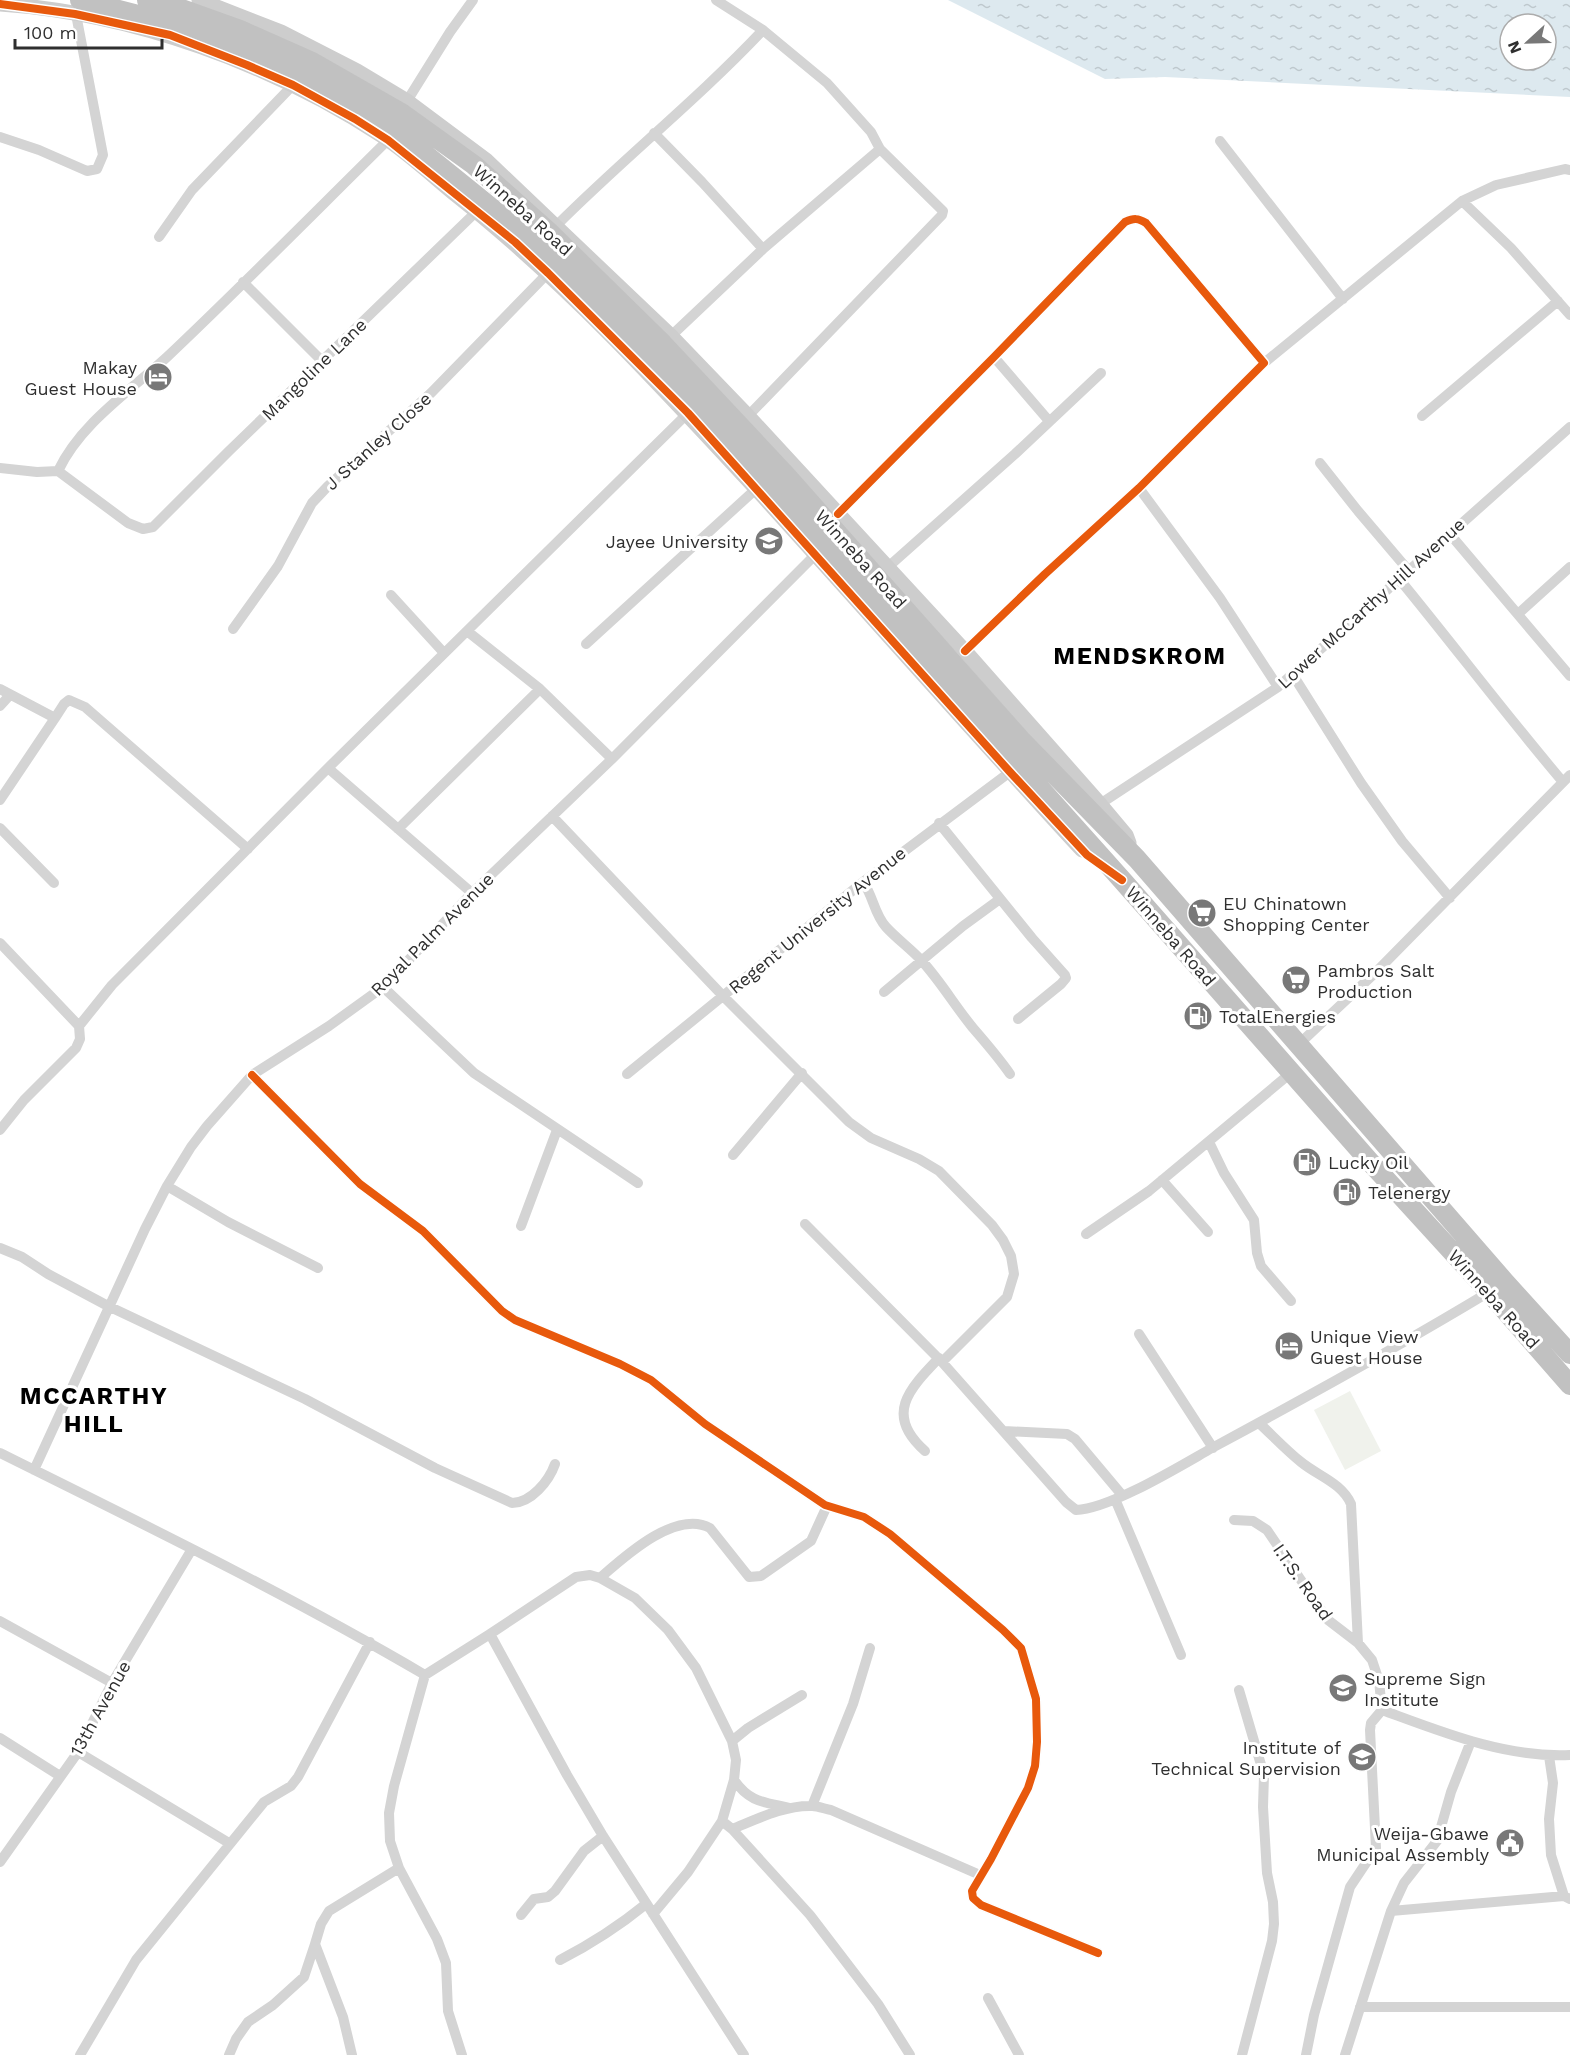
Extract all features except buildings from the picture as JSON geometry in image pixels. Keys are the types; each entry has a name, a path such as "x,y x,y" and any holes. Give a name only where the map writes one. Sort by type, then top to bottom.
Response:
{"highway":[{"name":"Winneba Road","path":"147,0 176,7 240,30 312,62 403,114 474,165 549,232 697,404 1570,1385"},
{"name":"Winneba Road","path":"76,5 173,24 269,58 331,89 405,138 608,303 663,344 783,472 1021,740 1137,859 1570,1354"},
{"path":"1371,1163 1382,1156 1384,1143"}],"street":[{"path":"199,0 281,32 357,71 407,101 486,160 556,225 608,303 688,413 1087,855 1122,880"},
{"path":"407,101 473,0"},
{"path":"716,0 763,30 827,83 871,132 880,149 941,207 942,215 748,416"},
{"path":"0,4 76,5 170,35 293,86 355,119 388,140 477,211 548,273 671,336 965,651 1126,835 1137,859"},
{"path":"0,137 39,150 87,171 97,169 103,155 76,5"},
{"path":"556,225 654,133 727,69 763,30"},
{"path":"159,237 192,190 293,86"},
{"path":"654,133 763,249"},
{"path":"0,468 37,472 58,471 78,437 166,357 388,140"},
{"path":"1220,141 1343,298"},
{"path":"671,336 763,249 880,149"},
{"path":"965,651 1139,488 1264,363 1385,262 1462,201 1496,185 1565,169 1570,170"},
{"path":"1462,201 1510,248 1570,315"},
{"name":"Mangoline Lane","path":"58,471 136,528 153,528 228,451 477,211"},
{"path":"838,514 1125,222 1132,219 1139,219 1155,233 1264,363"},
{"name":"J Stanley Close","path":"233,629 278,566 312,503 431,393 548,273"},
{"path":"243,282 322,361"},
{"path":"1422,416 1558,301"},
{"path":"994,357 1049,422"},
{"path":"888,567 1101,373"},
{"path":"79,1026 112,985 688,413"},
{"name":"Lower McCarthy Hill Avenue","path":"1100,804 1293,675 1570,427"},
{"path":"1320,463 1409,571"},
{"path":"1139,488 1220,598 1278,687"},
{"path":"585,644 756,489"},
{"path":"1449,533 1570,676"},
{"name":"Royal Palm Avenue","path":"34,1470 108,1305 167,1186 207,1126 252,1076 330,1026 383,987 472,893 612,759 816,554"},
{"path":"1518,614 1570,567"},
{"path":"1298,1045 1377,971 1567,778 1527,740 1400,580"},
{"path":"391,595 444,653"},
{"path":"467,631 540,689 612,759"},
{"path":"1293,675 1361,783 1402,841 1450,898"},
{"path":"398,829 540,689"},
{"path":"0,706 5,692 55,718"},
{"path":"0,800 64,704 69,700 85,707 248,849"},
{"path":"328,768 472,893"},
{"name":"Regent University Avenue","path":"627,1074 863,882 1010,772"},
{"path":"552,816 723,996 849,1122 871,1138 919,1159 939,1171 992,1225 1003,1240 1011,1256 1014,1274 1007,1297 922,1376 911,1391 902,1414 903,1423 909,1433 925,1451"},
{"path":"939,823 1061,969 1066,978 1018,1019"},
{"path":"0,828 54,883"},
{"path":"863,882 868,889 878,917 921,960 948,992 972,1027 993,1049 1010,1074"},
{"path":"885,992 921,960 1000,898"},
{"path":"0,943 79,1026 80,1039 76,1048 24,1100 0,1130"},
{"path":"383,987 474,1073 638,1183"},
{"path":"1086,1234 1149,1191 1292,1072"},
{"path":"733,1155 802,1073"},
{"path":"252,1076 360,1184 423,1231 502,1311 515,1320 620,1364 651,1380 705,1424 825,1504 864,1517 890,1534 1021,1648 1036,1699 1035,1766 1028,1788 972,1891 973,1898 981,1905 1098,1953"},
{"path":"521,1226 557,1130"},
{"path":"1209,1142 1224,1173 1254,1220 1257,1253 1262,1266 1290,1301"},
{"path":"1162,1180 1208,1232"},
{"path":"167,1186 228,1222 318,1268"},
{"path":"805,1224 941,1360 1066,1502 1076,1510 1084,1510 1118,1497 1213,1448 1416,1336 1489,1292"},
{"path":"0,1248 22,1257 48,1274 108,1305 304,1399 435,1468 512,1503 524,1502 529,1498 548,1478 555,1464"},
{"path":"1139,1334 1213,1448"},
{"path":"1259,1423 1298,1460 1342,1489 1351,1504 1358,1643"},
{"path":"1004,1431 1068,1434 1075,1439 1118,1497 1181,1655"},
{"path":"0,1453 192,1549 370,1642 425,1675"},
{"path":"600,1578 626,1555 656,1535 690,1523 701,1523 710,1528 749,1577 761,1576 811,1541 826,1508 825,1504"},
{"name":"I.T.S. Road","path":"1234,1520 1254,1521 1267,1530 1328,1620 1358,1643 1372,1660 1376,1670 1382,1710"},
{"name":"13th Avenue","path":"0,1862 78,1752 112,1683 192,1549"},
{"path":"462,2055 447,2011 446,1964 437,1939 399,1868 390,1841 389,1813 394,1786 425,1675 576,1577 590,1575 600,1578 635,1598 668,1630 696,1668 732,1741 736,1760 734,1780 722,1821 687,1872 653,1914"},
{"path":"0,1621 112,1683"},
{"path":"490,1634 603,1836 744,2055"},
{"path":"80,2055 136,1960 264,1802 291,1785 298,1777 370,1642"},
{"path":"812,1806 853,1704 870,1648"},
{"path":"1239,1690 1264,1775 1263,1807 1267,1873 1273,1902 1274,1924 1272,1941 1242,2055"},
{"path":"732,1741 748,1728 802,1695"},
{"path":"1306,2055 1314,2015 1350,1887 1376,1848 1370,1730 1371,1723 1382,1710 1471,1741 1521,1753 1549,1756 1570,1755"},
{"path":"0,1738 60,1776"},
{"path":"1346,2055 1391,1911 1404,1883 1437,1841 1451,1791 1471,1741"},
{"path":"78,1752 229,1843"},
{"path":"1391,1911 1567,1897 1551,1855 1549,1819 1553,1783 1549,1756"},
{"path":"734,1780 750,1798 790,1808"},
{"path":"732,1829 790,1808 812,1806 831,1810 980,1875"},
{"path":"722,1821 732,1829 810,1915 878,2004 902,2038 910,2055"},
{"path":"521,1915 534,1899 548,1897 555,1891 585,1851 603,1836"},
{"path":"229,2055 236,2039 249,2022 273,2005 304,1977 321,1924 329,1911 399,1868"},
{"path":"560,1960 588,1946 646,1904"},
{"path":"315,1944 343,2017 352,2055"},
{"path":"988,1998 1019,2055"},
{"path":"1360,2007 1570,2007"}],"shaded area":[{"path":"1350,1391 1381,1451 1345,1470 1314,1410"}],"water":[{"path":"948,0 1570,0 1570,97 1165,77 1105,79"}],"cycle path":[{"path":"0,4 75,14 170,35 293,85 388,140 515,242 688,413 1087,855 1122,880"},
{"path":"838,514 1125,222 1136,219 1146,223 1264,363 1139,488 965,651"},
{"path":"252,1075 360,1184 423,1231 502,1311 515,1320 620,1364 651,1380 705,1424 825,1505 864,1517 890,1534 1021,1648 1036,1699 1035,1766 1028,1788 972,1891 973,1898 981,1905 1098,1953"}],"place":[{"name":"Makay Guest House","path":"158,377"},
{"name":"Jayee University","path":"769,541"},
{"name":"EU Chinatown Shopping Center","path":"1202,913"},
{"name":"Pambros Salt Production","path":"1296,980"},
{"name":"TotalEnergies","path":"1198,1016"},
{"name":"Lucky Oil","path":"1307,1162"},
{"name":"Telenergy","path":"1347,1192"},
{"name":"Unique View Guest House","path":"1289,1346"},
{"name":"Supreme Sign Institute","path":"1343,1688"},
{"name":"Institute of Technical Supervision","path":"1362,1757"},
{"name":"Weija-Gbawe Municipal Assembly","path":"1510,1843"}],"district":[{"name":"MENDSKROM","path":"1140,656"},
{"name":"MCCARTHY HILL","path":"94,1410"}]}
